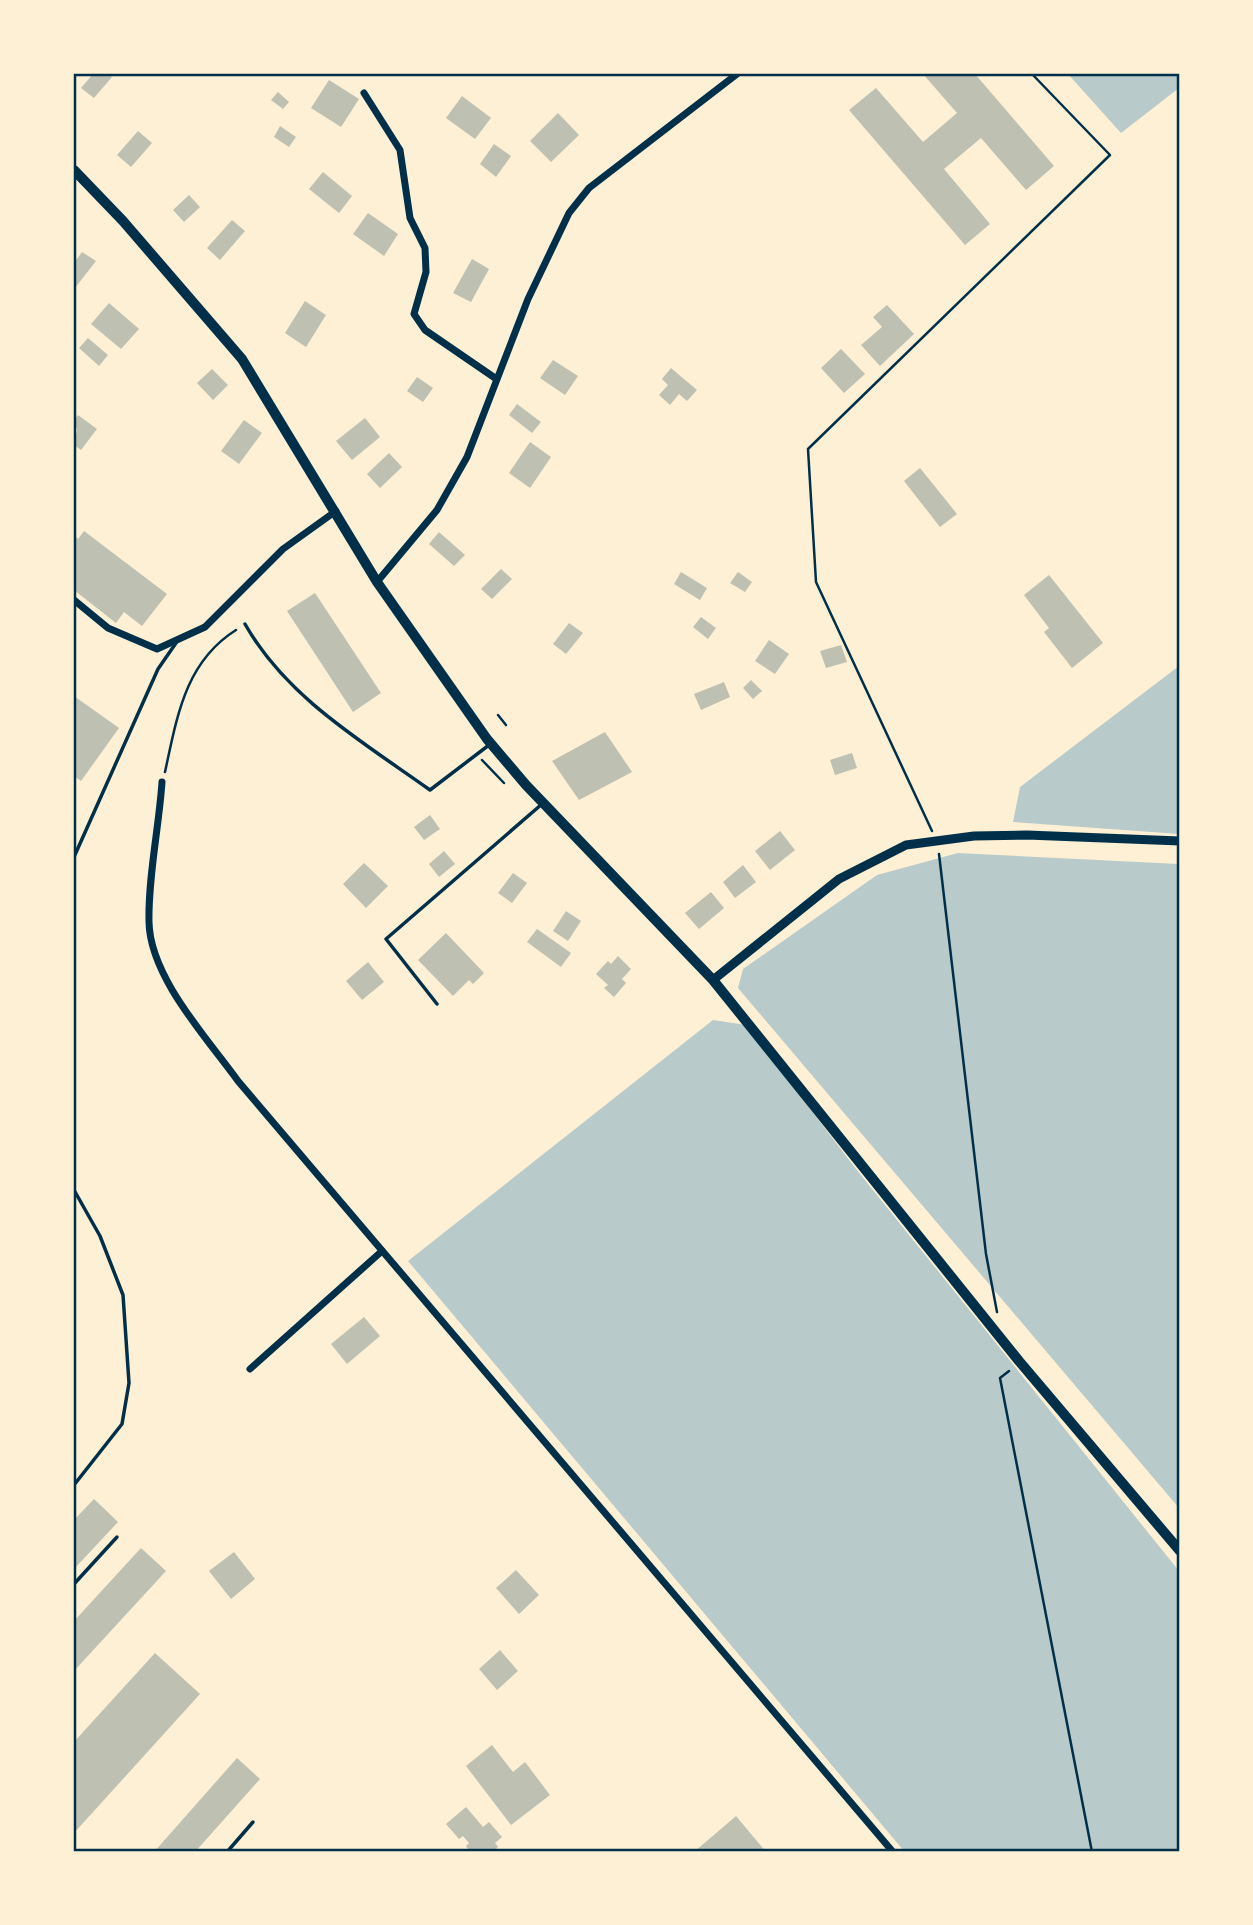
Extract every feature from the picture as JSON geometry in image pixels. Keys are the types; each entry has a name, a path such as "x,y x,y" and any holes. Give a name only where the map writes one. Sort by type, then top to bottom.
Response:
{"main road":[{"path":"74,170 123,221 242,359 377,582 451,692 491,744 543,803 713,980 1019,1361 1180,1551"}],"street":[{"path":"377,582 437,510 467,457 527,299 569,213 589,188 737,74"},
{"path":"364,93 400,150 410,218 425,248 426,272 414,314 425,330 495,378"},
{"path":"74,600 108,628 157,649 205,627 283,549 336,511"},
{"path":"162,782 149,923 157,959 177,997 238,1081 320,1174 382,1251 892,1852"},
{"path":"713,980 839,878 906,845 974,836 1027,835 1180,841"},
{"path":"250,1369 382,1251"}],"lane":[{"path":"245,624 256,644 286,681 330,718 430,790 491,744"},
{"path":"74,857 158,669 177,641"},
{"path":"438,1004 386,939 543,803"},
{"path":"74,1190 100,1236 123,1295 130,1383 122,1424 74,1485"},
{"path":"74,1584 117,1537"},
{"path":"227,1852 253,1822"}],"path":[{"path":"997,1312 986,1254 937,841 816,582 808,449 1110,155 1032,74"},
{"path":"162,782 183,692 216,643 245,624"},
{"path":"498,715 506,725"},
{"path":"477,754 504,783"},
{"path":"1019,1361 1000,1378 1092,1852"}],"shaded area":[{"path":"1068,74 1179,74 1179,88 1121,133"},
{"path":"1179,666 1179,834 1013,822 1020,787"},
{"path":"958,853 1179,864 1179,1508 738,988 743,969 877,875"},
{"path":"713,1020 746,1025 856,1169 1179,1571 1179,1851 904,1851 408,1261"}],"building":[{"path":"93,74 108,74 112,77 94,98 81,88"},
{"path":"923,74 975,74 1054,166 1026,190 981,138 944,169 990,224 965,245 849,110 876,88 923,142 957,113"},
{"path":"329,80 359,99 341,127 311,108"},
{"path":"278,92 289,102 283,109 271,100"},
{"path":"462,96 491,118 475,139 446,118"},
{"path":"558,113 579,135 551,162 530,141"},
{"path":"280,126 296,137 289,147 274,137"},
{"path":"138,131 152,143 131,167 117,155"},
{"path":"494,144 511,156 496,177 480,164"},
{"path":"323,172 352,196 339,213 309,189"},
{"path":"189,195 200,207 184,222 173,210"},
{"path":"368,213 398,234 384,256 353,234"},
{"path":"232,220 245,231 220,260 207,248"},
{"path":"82,252 96,261 75,288 74,263"},
{"path":"472,259 489,269 471,302 453,293"},
{"path":"305,301 326,315 306,347 285,333"},
{"path":"109,303 139,329 121,349 91,324"},
{"path":"887,305 914,334 880,366 861,345 882,327 873,317"},
{"path":"88,338 108,355 99,366 79,348"},
{"path":"841,349 865,374 844,393 821,368"},
{"path":"553,360 578,376 565,395 540,378"},
{"path":"671,368 697,390 687,401 679,394 670,405 659,395 668,385 662,379"},
{"path":"212,369 228,385 213,400 197,383"},
{"path":"417,377 433,388 423,402 407,391"},
{"path":"517,404 541,422 532,433 509,415"},
{"path":"78,415 97,429 81,450 74,445 77,430 74,421"},
{"path":"365,418 380,437 352,460 336,441"},
{"path":"244,420 262,433 239,464 221,451"},
{"path":"530,442 551,457 530,488 509,473"},
{"path":"389,453 402,467 380,488 367,474"},
{"path":"920,468 957,514 940,527 904,481"},
{"path":"84,531 167,594 142,626 124,612 116,623 74,590 74,535 78,539"},
{"path":"439,532 465,555 454,566 429,544"},
{"path":"501,569 512,579 492,599 481,589"},
{"path":"681,572 707,588 700,600 674,584"},
{"path":"738,572 752,582 745,592 730,583"},
{"path":"1049,575 1103,643 1072,668 1044,632 1049,628 1024,595"},
{"path":"315,593 381,693 353,712 287,611"},
{"path":"701,617 716,628 708,639 693,627"},
{"path":"569,623 583,633 566,654 553,644"},
{"path":"769,640 789,654 775,674 755,661"},
{"path":"841,645 847,662 826,668 820,651"},
{"path":"751,680 762,691 753,699 743,688"},
{"path":"724,682 730,697 701,710 694,694"},
{"path":"74,696 119,728 81,781 74,776"},
{"path":"605,732 632,772 579,800 552,761"},
{"path":"852,753 857,768 835,775 830,760"},
{"path":"430,815 440,829 424,840 414,827"},
{"path":"780,831 795,850 770,870 755,851"},
{"path":"444,851 455,864 439,877 429,864"},
{"path":"364,863 388,886 366,908 343,884"},
{"path":"743,865 756,882 735,898 723,882"},
{"path":"513,873 527,883 512,903 498,893"},
{"path":"711,892 724,908 699,929 685,913"},
{"path":"566,911 581,921 568,941 553,931"},
{"path":"537,929 571,953 561,967 527,942"},
{"path":"446,933 484,973 473,984 469,980 453,996 418,960"},
{"path":"618,956 631,969 622,979 626,983 614,997 604,988 608,985 596,974 608,961 611,964"},
{"path":"368,962 384,982 362,1000 346,981"},
{"path":"364,1317 380,1336 347,1364 331,1344"},
{"path":"94,1499 118,1522 74,1569 74,1520"},
{"path":"141,1548 166,1571 74,1671 74,1621"},
{"path":"234,1552 255,1579 231,1599 209,1571"},
{"path":"516,1570 539,1595 519,1614 496,1588"},
{"path":"500,1650 518,1671 497,1690 479,1669"},
{"path":"155,1653 200,1694 74,1833 74,1742"},
{"path":"492,1745 513,1772 525,1762 550,1795 511,1825 466,1766"},
{"path":"237,1758 260,1779 195,1852 154,1852"},
{"path":"466,1807 483,1827 489,1822 502,1837 495,1843 498,1847 493,1852 480,1849 470,1852 466,1846 469,1843 463,1836 459,1839 446,1824"},
{"path":"736,1816 766,1852 694,1852"}]}
